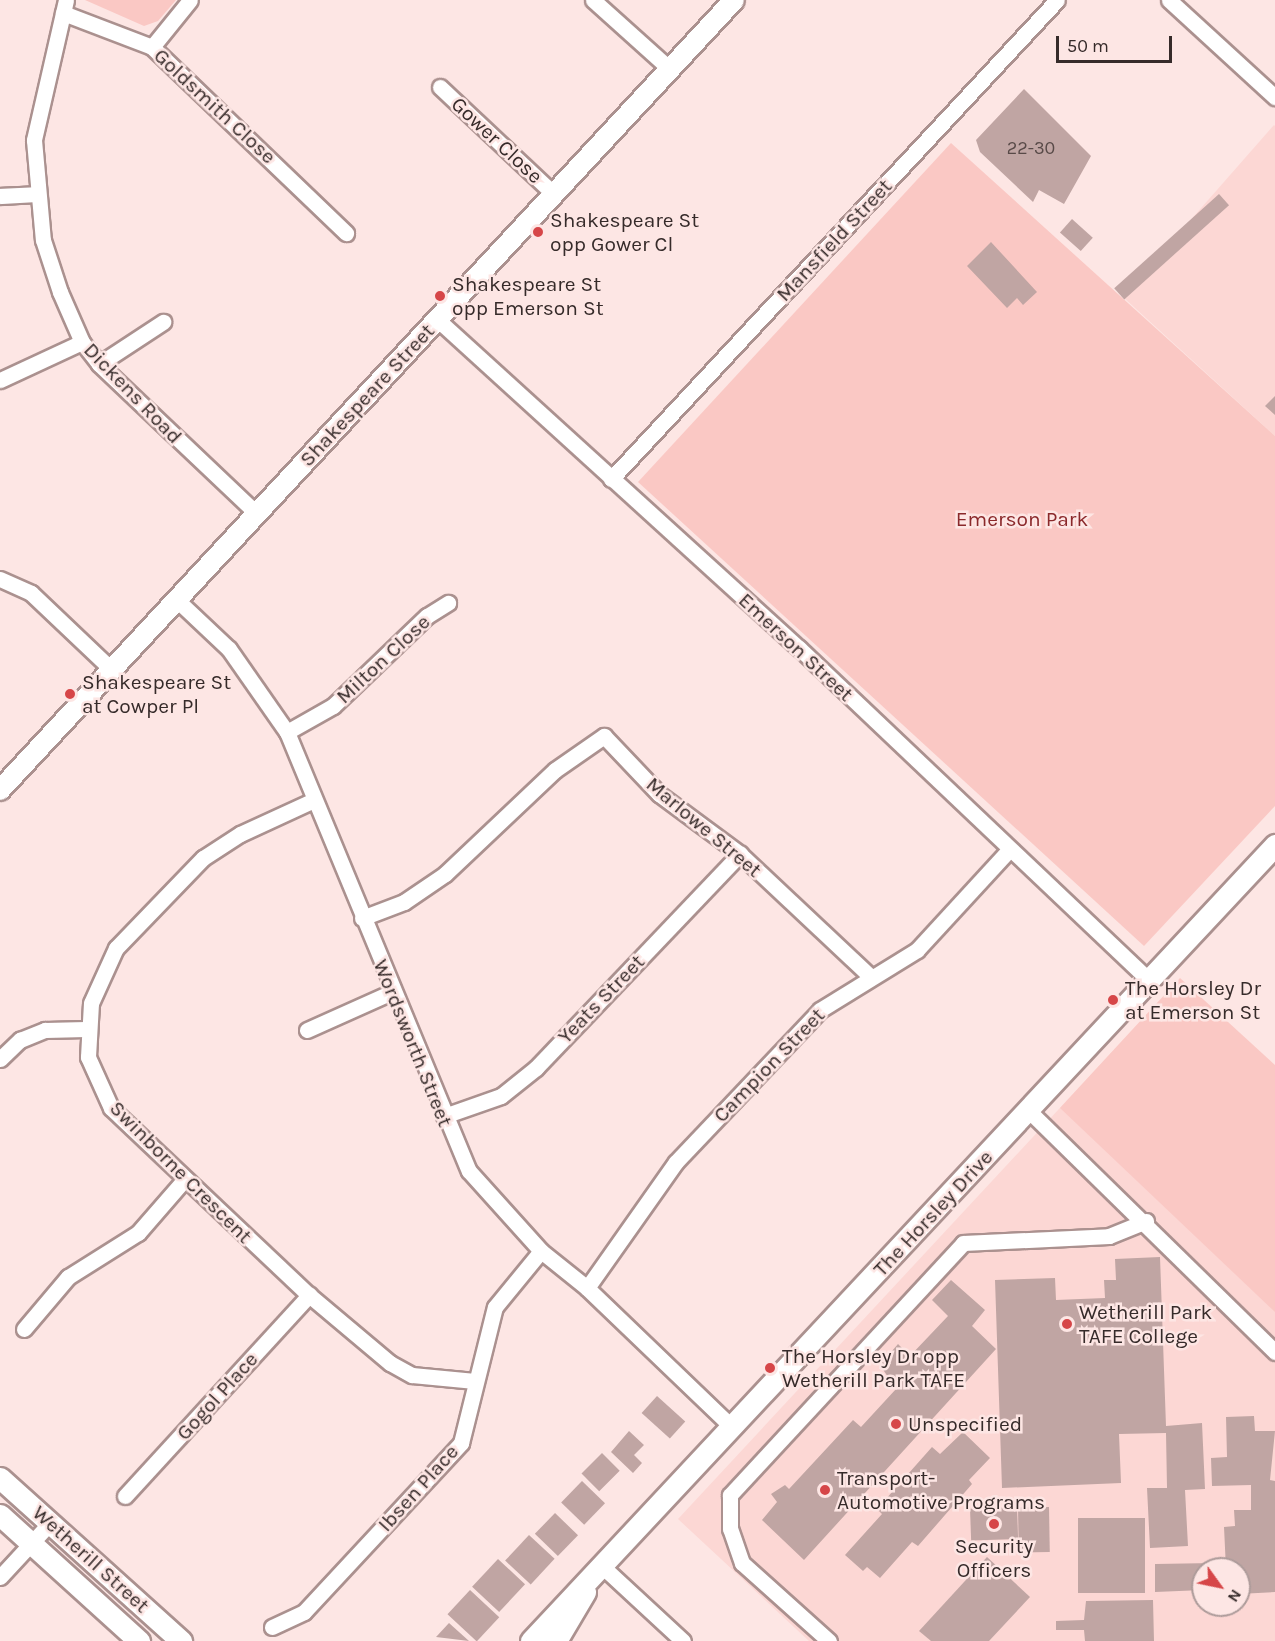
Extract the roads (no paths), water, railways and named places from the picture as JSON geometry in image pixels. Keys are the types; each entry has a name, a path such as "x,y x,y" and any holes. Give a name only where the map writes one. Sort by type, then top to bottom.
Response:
{"main road":[{"name":"The Horsley Drive","path":"531,1641 554,1612 597,1574 1275,845"},
{"name":"Wetherill Street","path":"0,1478 181,1641"},
{"name":"Wetherill Street","path":"0,1515 139,1641"},
{"name":"The Horsley Drive","path":"556,1641 597,1574"}],"street":[{"path":"152,47 190,0"},
{"path":"593,0 670,69"},
{"name":"Shakespeare Street","path":"0,790 734,0"},
{"name":"Mansfield Street","path":"611,479 1057,0"},
{"path":"1169,0 1275,97"},
{"name":"Goldsmith Close","path":"64,7 152,47 346,233"},
{"name":"Dickens Road","path":"64,7 34,140 43,240 82,342 99,364 256,513"},
{"name":"Gower Close","path":"440,87 554,194"},
{"path":"0,196 38,194"},
{"name":"Emerson Street","path":"437,319 799,648 1009,850 1149,980"},
{"path":"99,364 163,322"},
{"path":"0,380 82,342"},
{"path":"0,579 31,593 112,670"},
{"name":"Wordsworth Street","path":"177,600 229,649 287,732 392,992 469,1171 541,1251 587,1287 733,1428"},
{"name":"Milton Close","path":"287,732 333,706 426,616 448,603"},
{"name":"Marlowe Street","path":"362,918 404,902 445,874 555,770 604,736 659,794 740,854 871,977"},
{"name":"Swinborne Crescent","path":"314,800 240,834 203,858 159,900 100,973 86,1029 97,1084 111,1108 184,1180 309,1295 390,1364 412,1375 475,1382"},
{"name":"Campion Street","path":"587,1287 676,1162 820,1010 917,950 1009,850"},
{"name":"Yeats Street","path":"444,1116 501,1096 536,1068 740,854"},
{"path":"307,1030 392,992"},
{"path":"0,1059 20,1040 45,1030 86,1029"},
{"path":"1028,1110 1146,1221 1275,1352"},
{"path":"24,1329 68,1277 138,1233 184,1180"},
{"path":"829,1641 742,1563 730,1529 730,1495 963,1243 1109,1236 1146,1221"},
{"name":"Ibsen Place","path":"272,1628 304,1612 461,1443 495,1307 541,1251"},
{"name":"Gogol Place","path":"125,1496 309,1295"},
{"path":"0,1577 50,1523"},
{"path":"597,1574 684,1641"}],"place":[{"name":"Shakespeare St opp Gower Cl","path":"538,232"},
{"name":"Shakespeare St opp Emerson St","path":"440,296"},
{"name":"Shakespeare St at Cowper Pl","path":"70,694"},
{"name":"The Horsley Dr at Emerson St","path":"1113,1000"},
{"name":"Wetherill Park TAFE College","path":"1067,1324"},
{"name":"The Horsley Dr opp Wetherill Park TAFE","path":"770,1368"},
{"name":"Unspecified","path":"896,1424"},
{"name":"Transport- Automotive Programs","path":"825,1490"},
{"name":"Security Officers","path":"994,1524"}],"park label":[{"name":"Emerson Park","path":"1022,519"}]}
